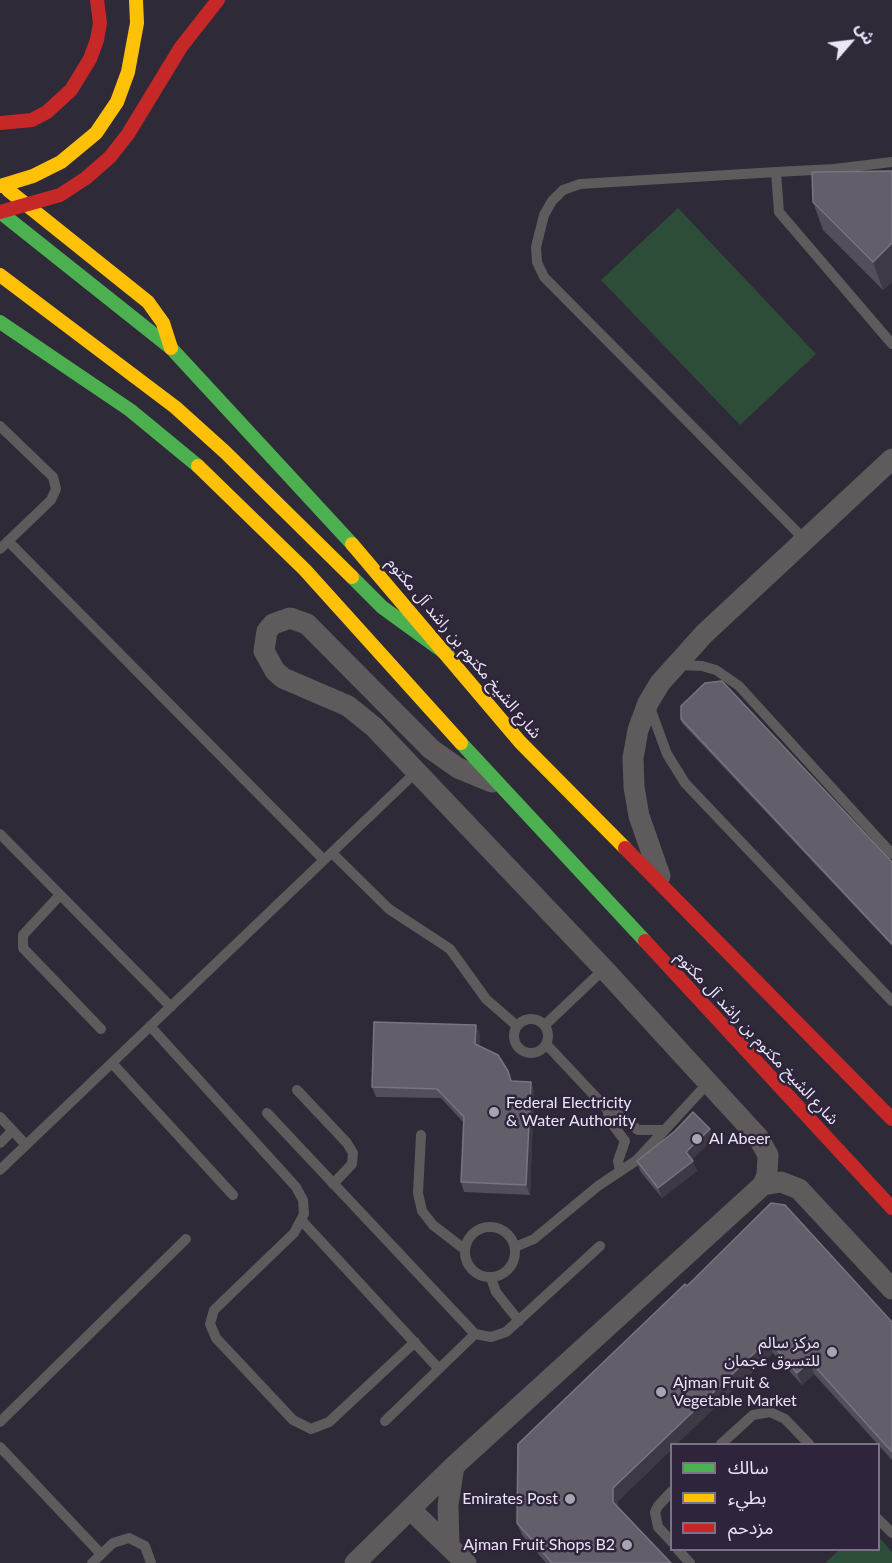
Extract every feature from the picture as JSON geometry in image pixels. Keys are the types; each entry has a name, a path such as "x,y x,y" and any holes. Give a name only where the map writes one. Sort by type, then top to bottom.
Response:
{"main road":[{"path":"0,123 32,120 54,107 71,90 90,59 97,40 100,24 97,0"},
{"path":"0,185 61,162 96,133 117,102 128,72 137,23 136,0"},
{"path":"0,212 60,195 86,178 110,157 128,134 181,47 218,0"},
{"path":"0,185 148,302 163,323 171,348"},
{"name":"شارع الشيخ مكتوم بن راشد آل مكتوم","path":"0,212 85,277 171,348 343,533 520,742 664,885 892,1119"},
{"path":"0,275 175,407 225,452 382,607 448,655"},
{"name":"شارع الشيخ مكتوم بن راشد آل مكتوم","path":"0,322 130,410 190,458 305,570 499,784 892,1208"}],"street":[{"path":"664,885 648,844 634,787 633,758 638,730 648,703 675,665 704,634 892,459"},
{"path":"355,1563 454,1466 763,1185 769,1165 764,1145 708,1083 604,969 357,712 283,678 274,671 268,662 264,640 273,624 290,618 307,624 431,748 458,768 499,784"},
{"path":"763,1185 781,1182 799,1189 892,1289"},
{"path":"449,1545 448,1505 454,1466"},
{"path":"411,1510 466,1563"}],"lane":[{"path":"805,540 544,278 537,262 536,247 544,214 552,201 563,190 580,184 834,169 892,162"},
{"path":"776,172 779,212 888,331 892,344"},
{"path":"0,426 53,477 56,489 51,501 4,545 328,856 389,909 450,949 486,999 517,1026"},
{"path":"675,665 702,666 728,677 739,686 892,854"},
{"path":"648,703 667,754 685,783 892,1001"},
{"path":"0,1170 416,772"},
{"path":"0,834 171,1007"},
{"path":"60,895 23,935 23,948 101,1029"},
{"path":"545,1026 604,969"},
{"path":"528,1019 534,1019 545,1026 548,1038 546,1044 536,1053 522,1050 514,1040 517,1026 528,1019"},
{"path":"150,1026 296,1187 304,1207 302,1221 294,1233 214,1310 210,1324 216,1338 293,1420 311,1429 329,1422 415,1342"},
{"path":"546,1044 607,1109 638,1130 663,1130"},
{"path":"112,1063 233,1195"},
{"path":"515,1247 534,1239 644,1153 708,1083"},
{"path":"297,1090 348,1143 353,1153 352,1164 333,1184"},
{"path":"607,1109 610,1120 625,1141 618,1161 620,1171"},
{"path":"267,1113 474,1334 499,1336 519,1321 600,1246"},
{"path":"0,1118 26,1145"},
{"path":"0,1143 12,1131"},
{"path":"421,1135 418,1193 422,1211 433,1225 464,1249 468,1266 482,1277 499,1276 512,1264 515,1247 506,1232 489,1226 472,1233 464,1249"},
{"path":"302,1221 439,1369"},
{"path":"0,1422 186,1239"},
{"path":"490,1278 496,1292 519,1321"},
{"path":"385,1421 474,1334"},
{"path":"722,1443 753,1415 770,1412 785,1419 808,1443"},
{"path":"0,1447 101,1554"},
{"path":"670,1493 655,1512 658,1527 670,1540"},
{"path":"880,1520 892,1533"},
{"path":"92,1563 113,1543 129,1538 145,1546 151,1563"},
{"path":"679,1551 690,1563"}],"green space":[{"path":"678,208 816,354 740,425 601,280"},
{"path":"880,1538 892,1552 892,1563 825,1563 838,1551 880,1551"}],"building":[{"path":"892,171 892,243 873,262 813,202 812,172"},
{"path":"722,681 892,862 892,944 681,719 681,706 705,683"},
{"name":"Federal Electricity & Water Authority","path":"374,1022 476,1025 475,1044 498,1055 511,1081 531,1082 526,1185 461,1182 464,1117 437,1089 372,1087"},
{"path":"693,1112 710,1129 686,1152 693,1161 658,1188 637,1161 675,1131"},
{"path":"771,1203 785,1205 892,1322 892,1452 810,1361 797,1373 768,1340 613,1488 613,1502 671,1563 552,1563 517,1523 518,1444 685,1284 687,1286"}],"traffic: fast":[{"path":"0,212 171,348 352,544"},
{"path":"0,322 130,410 198,466"},
{"path":"352,577 382,607 448,655"},
{"path":"461,743 645,941"}],"traffic: slow":[{"path":"0,186 33,176 61,162 96,133 117,102 128,72 137,23 136,0"},
{"path":"8,190 148,302 163,323 171,348"},
{"path":"0,275 175,407 225,452 352,577"},
{"path":"198,466 305,570 461,743"},
{"path":"352,544 520,742 625,848"}],"traffic: jam":[{"path":"0,123 32,120 47,112 71,90 90,59 97,40 100,23 97,0"},
{"path":"0,212 60,195 86,178 110,157 128,134 181,47 218,0"},
{"path":"625,848 892,1119"},
{"path":"645,941 892,1208"}],"place":[{"name":"Federal Electricity & Water Authority","path":"494,1112"},
{"name":"Al Abeer","path":"697,1139"},
{"name":"مركز سالم للتسوق عجمان","path":"832,1352"},
{"name":"Ajman Fruit & Vegetable Market","path":"661,1392"},
{"name":"Emirates Post","path":"570,1499"},
{"name":"Ajman Fruit Shops B2","path":"627,1545"}]}
